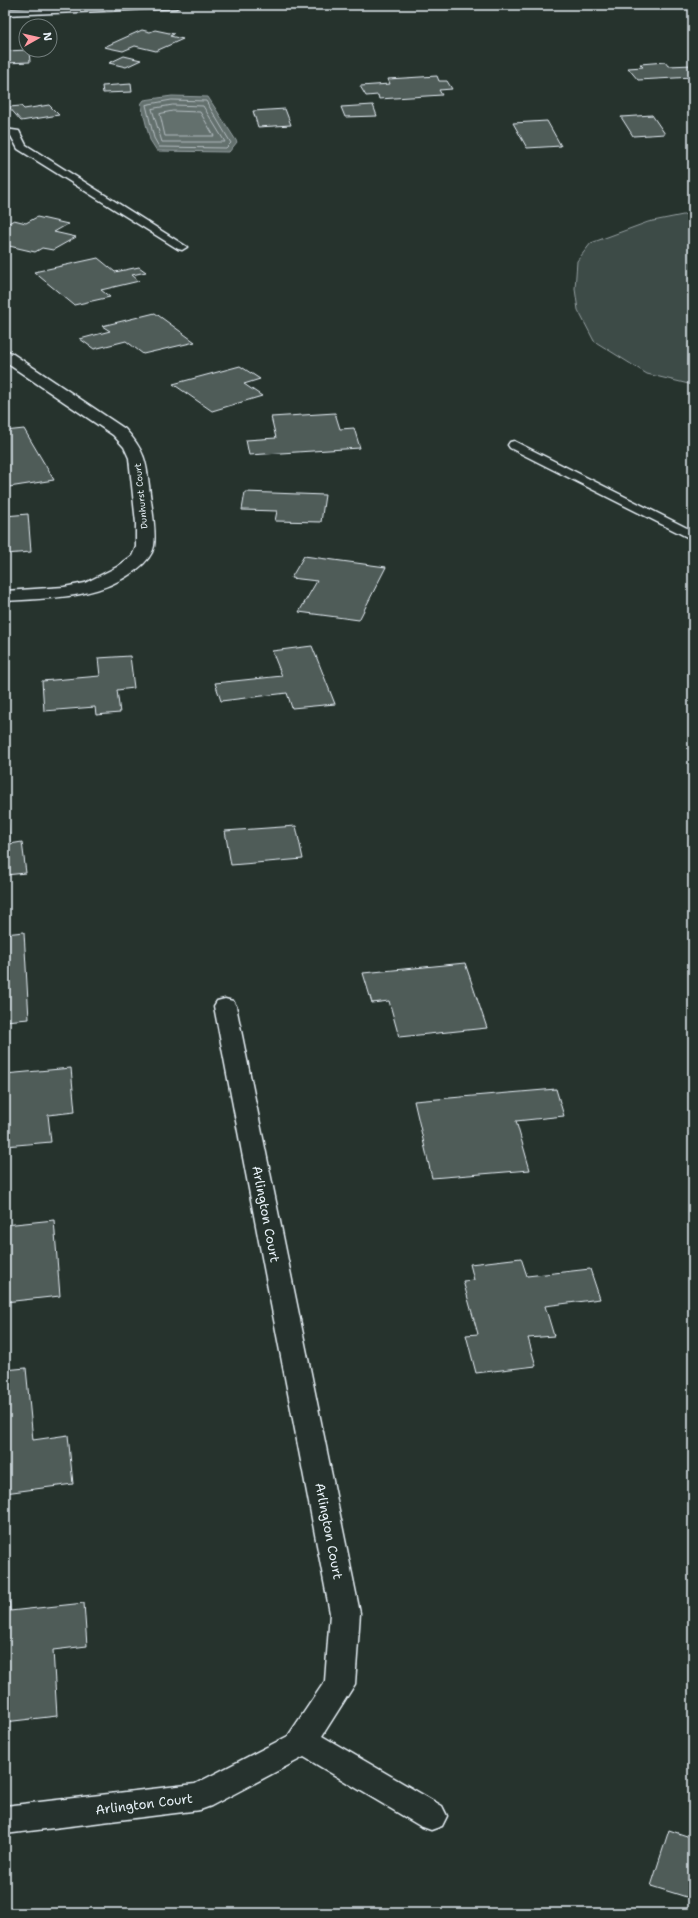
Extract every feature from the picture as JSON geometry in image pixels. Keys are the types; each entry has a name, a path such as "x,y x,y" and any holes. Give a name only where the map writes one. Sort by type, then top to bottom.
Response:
{"street":[{"path":"5,12 176,5"},
{"name":"Dunhurst Court","path":"5,355 119,432 131,445 137,463 145,523 145,547 139,559 123,571 90,587 64,592 5,596"},
{"name":"Arlington Court","path":"5,1820 200,1797 299,1745 340,1684 345,1613 224,1006"},
{"path":"302,1740 432,1816"}],"lane":[{"path":"5,132 15,133 22,147 182,247"},
{"path":"514,445 693,536"}],"shaded area":[{"path":"693,213 693,385 647,374 594,341 578,310 575,289 577,261 591,243 648,222"}],"water":[{"path":"172,96 208,97 237,142 229,152 157,151 150,140 141,104 144,100"}],"building":[{"path":"142,30 150,32 155,30 174,34 170,36 183,39 156,51 135,46 123,51 104,47"},
{"path":"18,50 18,58 30,58 30,62 5,63 5,51"},
{"path":"124,56 141,60 126,67 109,63"},
{"path":"665,62 668,66 693,65 693,77 638,80 628,68 643,67 640,64"},
{"path":"437,76 439,81 447,81 452,89 439,90 442,95 379,99 378,95 366,96 360,86 390,84 388,79"},
{"path":"131,84 132,92 103,93 102,86"},
{"path":"49,105 59,115 21,121 9,107 21,106 24,109"},
{"path":"373,105 377,116 345,117 341,107"},
{"path":"285,109 291,125 258,127 253,111"},
{"path":"652,115 665,134 633,136 621,117"},
{"path":"547,121 561,146 527,148 513,123"},
{"path":"37,217 68,224 54,232 76,237 53,250 42,248 35,252 9,246 5,248 5,225 14,220 26,223"},
{"path":"98,258 115,272 139,267 146,272 132,275 139,281 101,290 110,297 74,305 34,272"},
{"path":"155,313 195,342 143,354 126,341 94,349 80,339 110,331 102,326"},
{"path":"240,366 260,379 244,384 262,396 212,411 173,384"},
{"path":"335,413 340,429 354,428 360,448 249,455 246,440 276,438 271,417"},
{"path":"24,429 54,480 9,487 5,479 5,431"},
{"path":"245,492 325,495 321,522 275,521 277,511 242,510"},
{"path":"28,514 31,552 5,554 5,516"},
{"path":"304,556 386,567 359,620 299,612 317,581 291,578"},
{"path":"312,646 335,704 292,708 287,693 221,701 215,683 282,676 272,651"},
{"path":"130,656 134,688 117,690 120,713 96,715 95,707 44,711 42,681 100,676 98,658"},
{"path":"5,797 10,844 22,842 26,873 5,875"},
{"path":"296,826 303,859 231,865 225,831"},
{"path":"24,932 29,1019 5,1021 5,934"},
{"path":"465,963 487,1028 399,1037 389,1001 372,1003 363,973"},
{"path":"71,1068 75,1112 48,1115 51,1142 5,1146 5,1074"},
{"path":"556,1089 564,1116 516,1121 530,1170 432,1178 414,1101"},
{"path":"54,1220 60,1296 5,1302 5,1225"},
{"path":"521,1258 527,1276 590,1269 600,1299 545,1306 554,1336 528,1338 536,1366 476,1373 466,1335 478,1334 463,1281 474,1280 470,1264"},
{"path":"26,1368 33,1440 68,1435 73,1484 5,1493 5,1370"},
{"path":"5,1574 8,1574 10,1611 84,1603 87,1646 53,1650 57,1716 5,1722"},
{"path":"669,1830 693,1838 693,1899 651,1886"}]}
